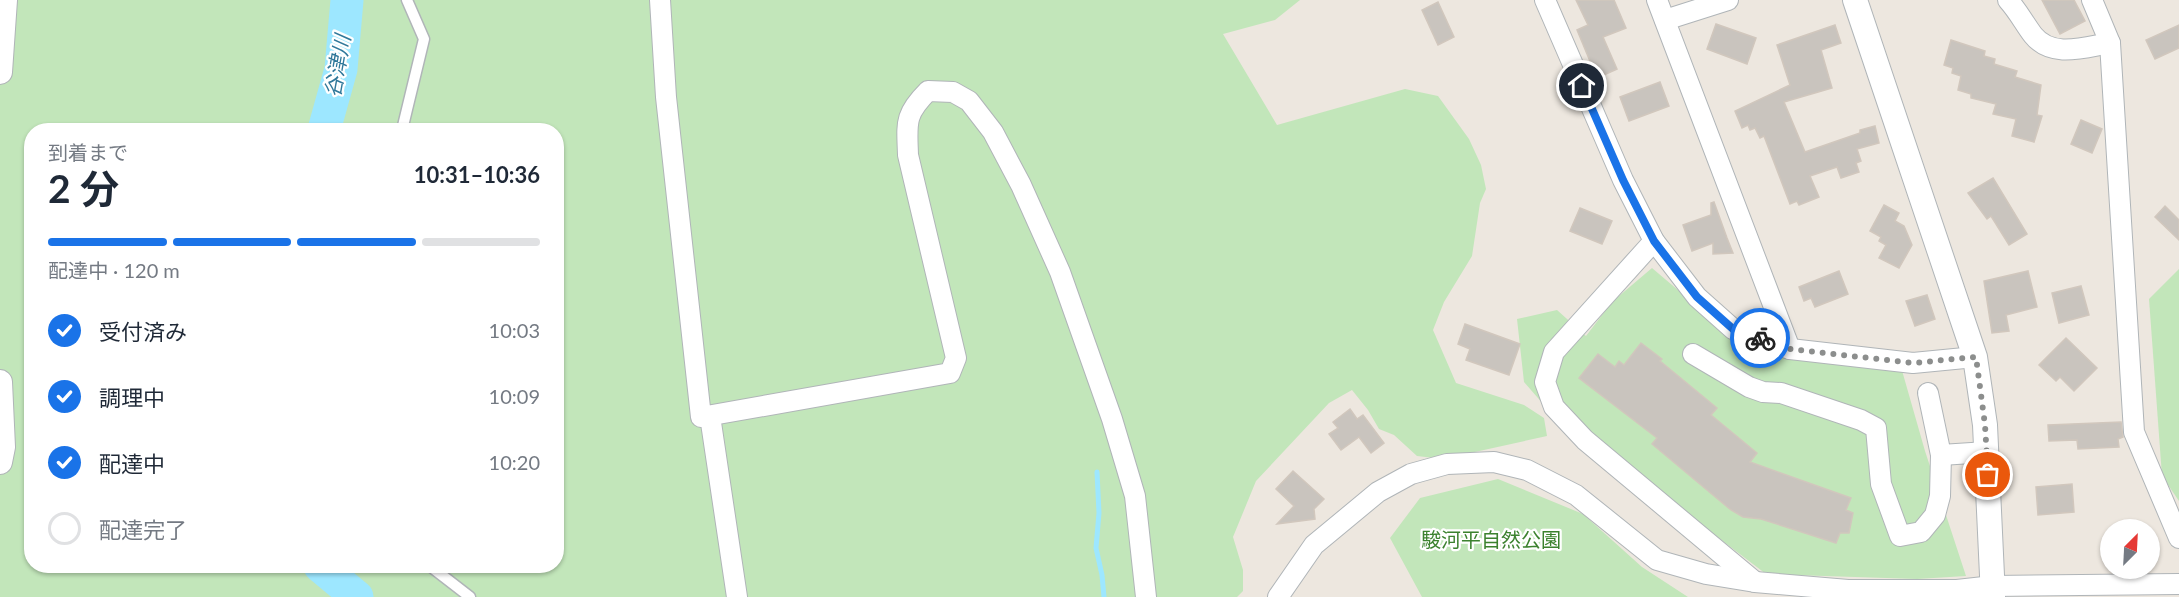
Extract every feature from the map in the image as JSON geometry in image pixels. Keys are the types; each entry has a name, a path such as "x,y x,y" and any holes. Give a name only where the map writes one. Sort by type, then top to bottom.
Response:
{"street":[{"path":"0,72 5,0"},
{"path":"660,0 666,97 701,417 950,373 956,358 908,155 907,125 913,106 928,91 953,92 969,101 993,132 1021,185 1060,272 1112,419 1135,496 1146,597"},
{"path":"1545,0 1623,180 1654,241 1697,297 1733,329 1790,349 1913,363 1976,357"},
{"path":"1657,0 1790,349"},
{"path":"1665,20 1728,0"},
{"path":"1855,0 1976,357 1987,452 1993,592"},
{"path":"2008,0 2035,38 2059,51 2110,43"},
{"path":"2092,0 2110,43 2134,432 2179,538"},
{"path":"1654,241 1554,352 1545,382 1554,408 1585,440 1755,582"},
{"path":"1693,354 1749,387 1763,392 1781,393 1861,420 1876,428 1881,484 1900,536 1921,532 1935,515 1940,496 1941,455 1928,393"},
{"path":"0,382 3,447 0,462"},
{"path":"710,416 737,597"},
{"path":"1941,455 1987,452"},
{"path":"1278,597 1314,545 1378,492 1411,474 1447,464 1494,462 1527,470 1576,495 1657,560 1706,574 1755,582 1848,590 1993,592 2179,584"}],"lane":[{"path":"404,123 424,39 407,0"},
{"path":"439,573 470,597"}],"green space":[{"path":"0,0 1300,0 1275,20 1223,34 1277,125 1405,89 1438,96 1469,139 1481,165 1486,189 1480,203 1472,256 1444,302 1433,330 1456,383 1524,405 1544,418 1547,436 1443,459 1417,456 1394,435 1379,429 1352,390 1329,403 1256,481 1233,537 1243,570 1243,591 1237,597 0,597"},
{"path":"1652,268 1751,352 1901,367 1925,451 1966,576 1917,579 1766,574 1544,405 1524,382 1517,319 1557,310 1586,336 1612,302"},
{"path":"2179,269 2179,501 2162,476 2149,299"},
{"name":"駿河平自然公園","path":"1498,479 1583,514 1642,567 1688,597 1422,597 1390,538 1420,498"}],"building":[{"path":"1576,0 1614,0 1626,28 1603,37 1617,69 1597,78 1577,30 1588,25"},
{"path":"2042,0 2074,0 2085,21 2060,34"},
{"path":"1438,2 1454,37 1438,45 1422,10"},
{"path":"1716,24 1756,38 1747,64 1707,49"},
{"path":"1835,25 1841,43 1821,50 1832,88 1784,102 1805,152 1875,126 1879,143 1857,149 1861,161 1856,163 1859,172 1841,178 1837,167 1810,176 1819,197 1799,205 1797,201 1790,204 1764,136 1760,138 1755,128 1750,130 1748,125 1742,128 1735,111 1790,85 1777,45"},
{"path":"2179,25 2179,48 2155,59 2146,40"},
{"path":"1951,40 1985,51 1984,56 1995,59 1994,64 2017,71 2015,77 2041,85 2037,115 2042,116 2034,142 2012,136 2016,119 1993,114 1996,104 1971,98 1971,94 1958,90 1961,76 1952,73 1953,68 1944,65"},
{"path":"1660,82 1669,106 1629,121 1620,97"},
{"path":"2081,120 2102,129 2092,153 2071,144"},
{"path":"1993,178 2027,234 2009,245 1991,216 1987,219 1968,193"},
{"path":"1714,202 1733,253 1713,254 1713,243 1692,251 1683,225 1711,215 1711,203"},
{"path":"1884,205 1899,213 1895,221 1904,226 1912,245 1899,268 1879,258 1886,245 1879,241 1881,237 1870,231"},
{"path":"2165,206 2179,220 2179,240 2155,217"},
{"path":"1580,208 1612,221 1602,244 1570,231"},
{"path":"1839,271 1848,294 1815,307 1811,298 1804,301 1799,287"},
{"path":"2028,271 2037,307 2006,315 2009,331 1992,333 1984,281"},
{"path":"2081,286 2089,315 2059,323 2052,293"},
{"path":"1927,295 1935,319 1915,326 1906,301"},
{"path":"1465,324 1520,344 1509,375 1466,360 1470,349 1458,344"},
{"path":"2066,338 2097,368 2074,391 2060,377 2056,381 2039,365"},
{"path":"1641,343 1717,408 1711,415 1757,453 1750,462 1851,498 1846,510 1853,513 1849,533 1840,533 1836,543 1761,519 1743,517 1731,510 1652,444 1657,438 1579,378 1598,354 1615,367 1619,361 1624,365"},
{"path":"1350,409 1357,419 1363,415 1384,443 1371,453 1359,437 1341,450 1329,434 1338,428 1333,422"},
{"path":"2121,422 2123,437 2118,439 2119,447 2078,449 2077,440 2049,441 2048,425"},
{"path":"1293,471 1324,499 1314,509 1315,519 1277,524 1294,506 1276,489"},
{"path":"2072,484 2074,512 2038,515 2036,487"}],"waterway":[{"name":"谷津川","path":"326,123 341,69 347,0"},
{"path":"1097,472 1099,513 1096,548 1104,597"},
{"name":"谷津川","path":"328,573 357,597"}],"way so far":[{"path":"1760,338 1790,349 1913,363 1976,357 1985,425 1988,475"}],"route":[{"path":"1582,86 1623,180 1654,241 1697,297 1733,329 1760,338"}]}
